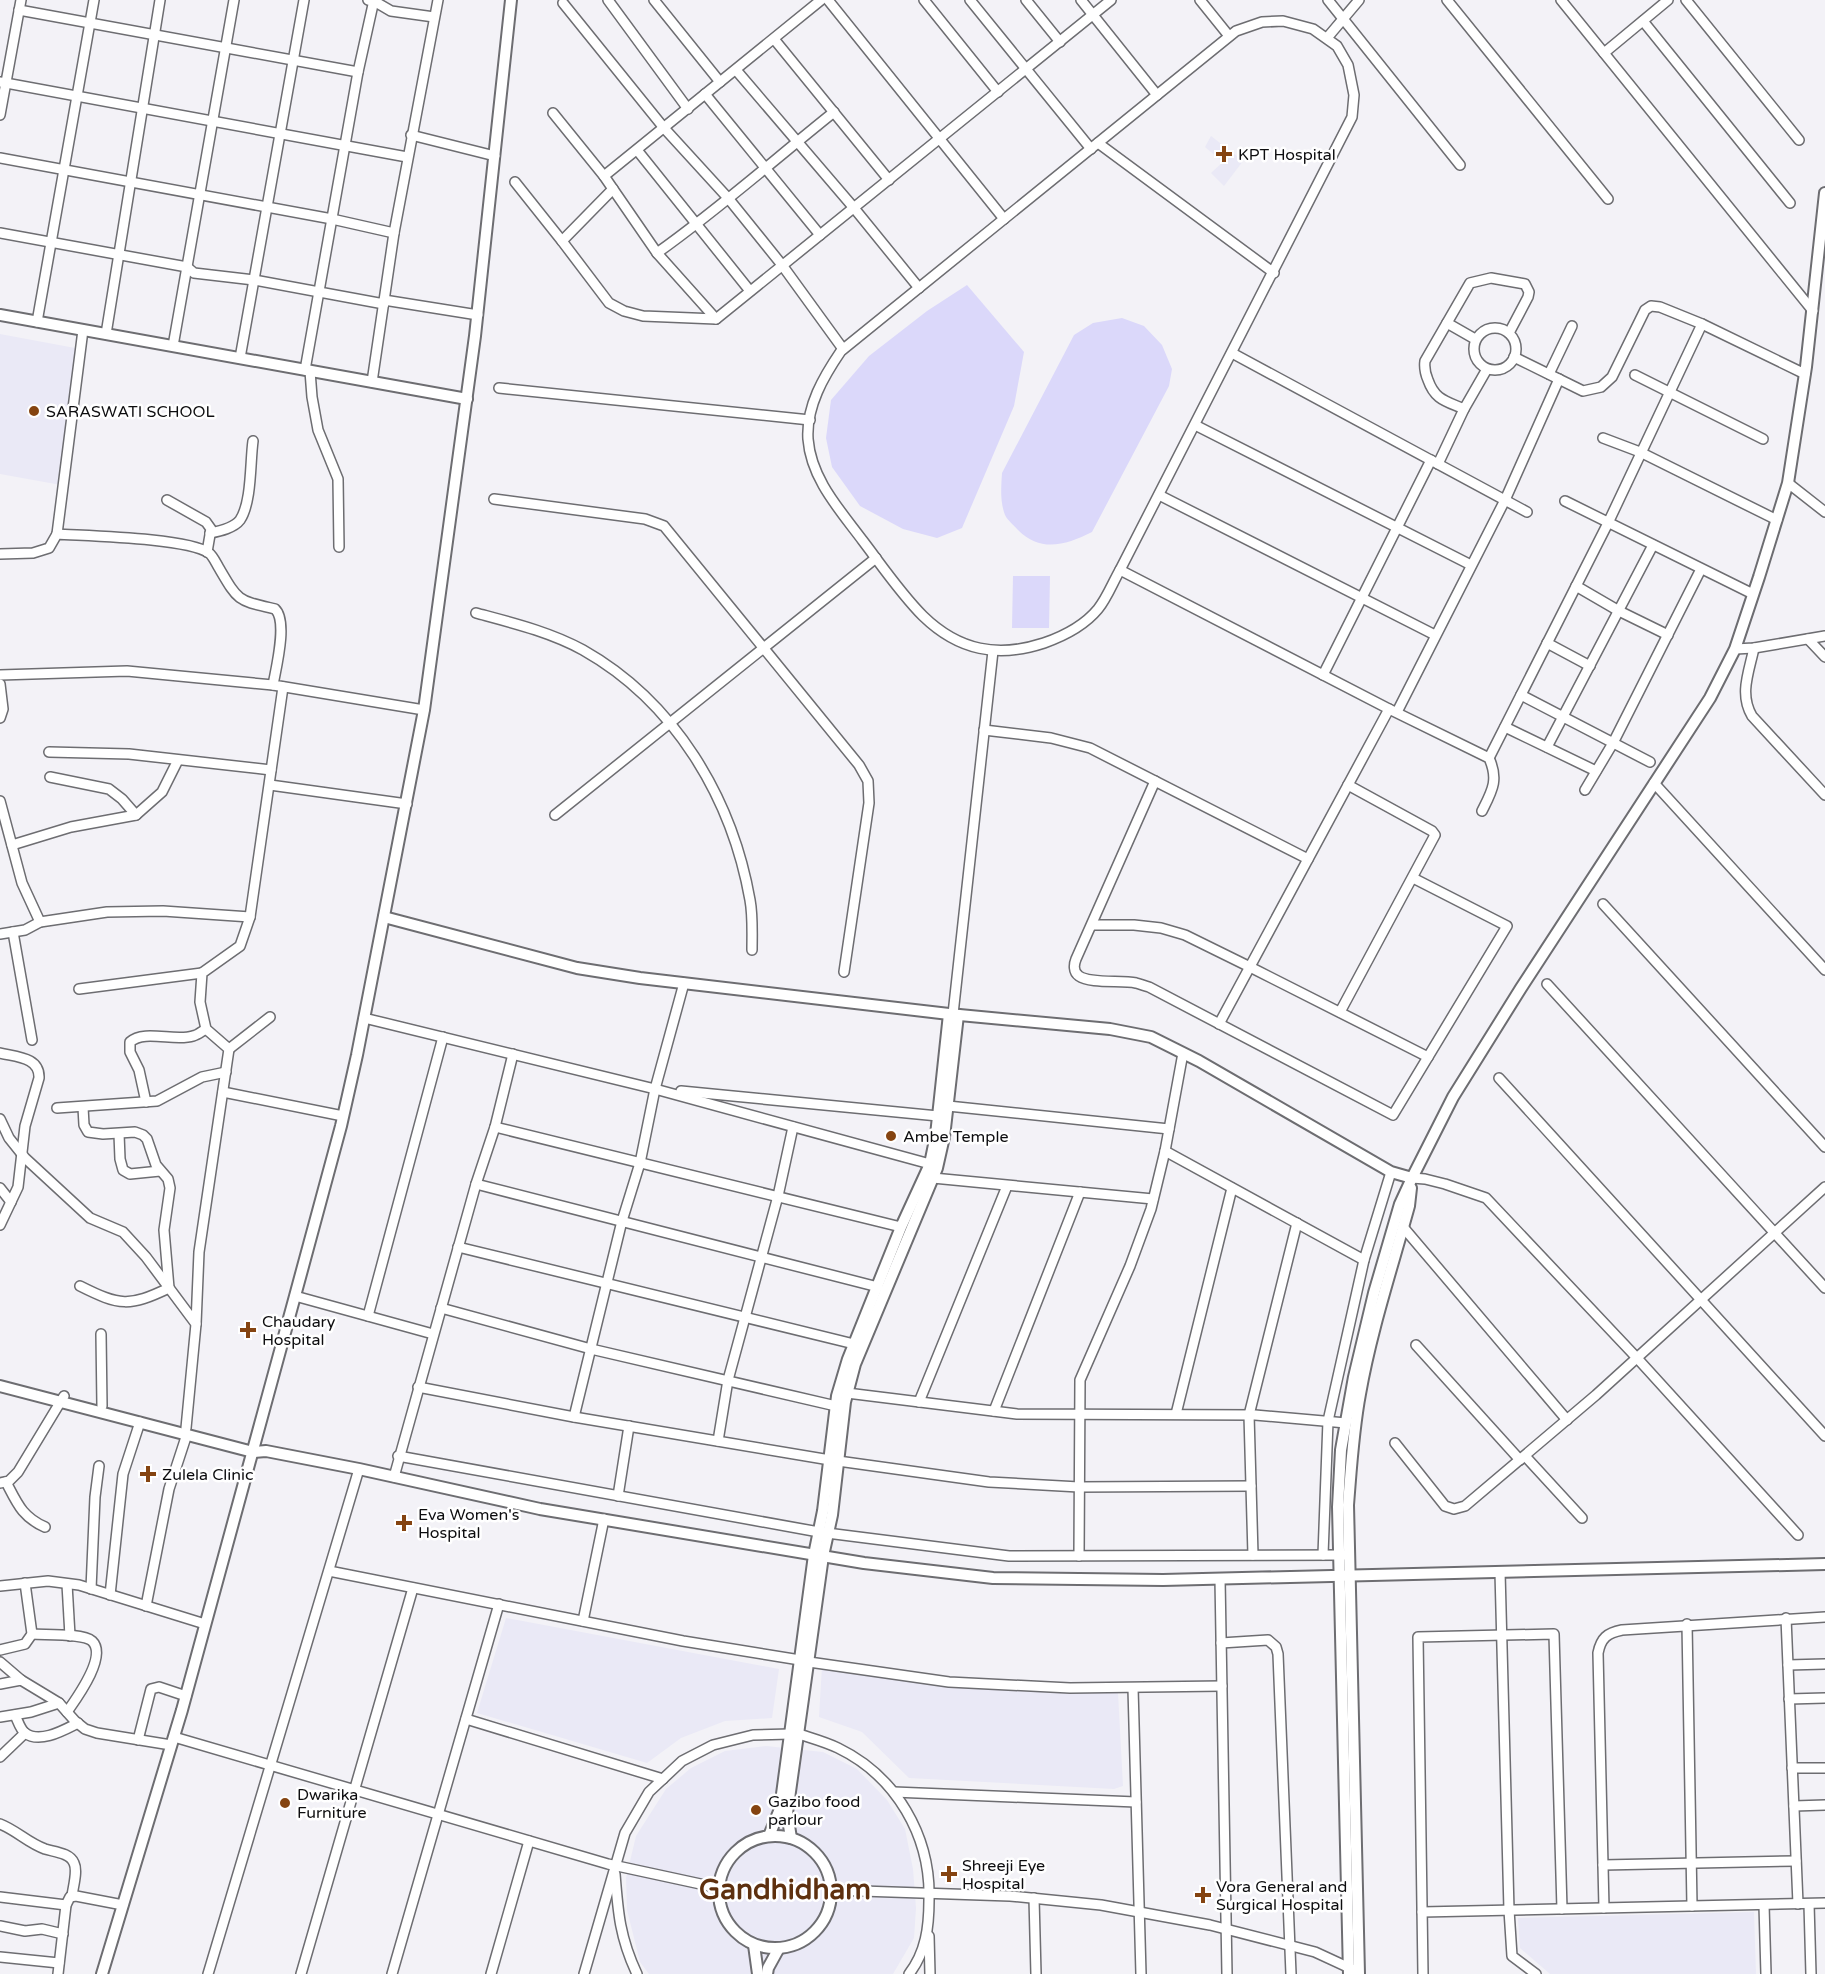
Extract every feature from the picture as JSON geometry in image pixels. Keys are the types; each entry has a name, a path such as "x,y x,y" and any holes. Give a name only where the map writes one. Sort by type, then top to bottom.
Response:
{"street":[{"path":"37,322 94,0"},
{"path":"106,334 160,0"},
{"path":"173,346 234,0"},
{"path":"240,358 304,0"},
{"path":"339,547 338,478 318,430 308,370 319,292 358,72 372,0 391,11 434,17"},
{"path":"372,382 407,157 438,0"},
{"path":"102,1974 186,1696 254,1449 343,1116 364,1018 424,710 478,315 511,0"},
{"path":"608,0 688,109"},
{"path":"654,0 720,82"},
{"path":"604,176 821,0"},
{"path":"828,0 1004,219"},
{"path":"924,0 998,92"},
{"path":"970,0 1026,69 1094,146 1274,273"},
{"path":"1026,0 1060,42"},
{"path":"1080,0 1156,95"},
{"path":"514,182 609,303 624,311 643,315 716,319 1111,0"},
{"path":"1200,0 1229,36"},
{"path":"1328,0 1460,165"},
{"path":"1327,38 1359,0"},
{"path":"1446,0 1608,199"},
{"path":"1561,0 1813,311"},
{"path":"1604,53 1668,0"},
{"path":"1686,0 1799,140"},
{"path":"563,3 664,128 728,198 782,265 843,349"},
{"path":"0,115 3,82 20,5 90,23 358,72"},
{"path":"1283,21 1313,28 1327,38 1337,46 1348,64 1354,95 1352,117 1274,273 1098,609 1062,637 1023,650 993,651 970,646 950,635 924,616 876,558 832,499 816,473 808,438 810,420 822,379 843,349 1236,31 1262,22 1283,21"},
{"path":"1643,21 1790,203"},
{"path":"774,39 889,180"},
{"path":"735,70 854,207 919,288"},
{"path":"3,82 407,157"},
{"path":"705,94 820,235"},
{"path":"657,254 697,225 834,112"},
{"path":"553,113 604,176 657,254 716,319"},
{"path":"411,135 495,156"},
{"path":"637,150 750,291"},
{"path":"0,158 332,219 394,233"},
{"path":"562,241 613,189"},
{"path":"832,1890 1034,1898 1101,1905 1290,1945 1315,1952 1356,1972 1340,1473 1354,1377 1374,1293 1400,1204 1453,1097 1710,698 1735,649 1788,483 1813,311 1821,277 1825,193"},
{"path":"0,233 187,267 194,273 254,280 319,292 478,315"},
{"path":"1464,409 1432,392 1425,371 1425,361 1470,283 1491,278 1526,284 1528,297 1509,333"},
{"path":"1514,357 1583,391 1601,387 1612,376 1648,308 1660,307 1702,324 1805,374"},
{"path":"0,315 467,399"},
{"path":"1447,323 1475,339"},
{"path":"1489,758 1608,523 1702,324"},
{"path":"1549,374 1572,326"},
{"path":"1492,327 1509,333 1516,346 1514,357 1511,362 1497,370 1487,369 1481,365 1473,351 1475,339 1492,327"},
{"path":"0,554 33,553 49,548 57,534 84,330"},
{"path":"1232,353 1527,512"},
{"path":"1323,675 1397,528 1487,369"},
{"path":"1635,375 1763,439"},
{"path":"1220,1024 1348,785 1435,635 1505,500 1559,379"},
{"path":"499,388 810,420"},
{"path":"1195,425 1471,565"},
{"path":"1603,438 1640,452 1777,520"},
{"path":"210,533 229,528 239,521 247,502 253,441"},
{"path":"1788,483 1825,512"},
{"path":"1159,495 1435,635"},
{"path":"167,500 207,522 211,527 207,552"},
{"path":"494,500 645,519 664,526 860,765 868,781 869,803 844,972"},
{"path":"1565,501 1754,594"},
{"path":"57,534 155,541 198,548 211,554 236,596 244,602 275,609 279,612 282,623 270,785 250,917 240,946 202,973 79,989"},
{"path":"1547,747 1653,545"},
{"path":"555,815 876,558"},
{"path":"1585,790 1613,743 1701,569"},
{"path":"1120,570 1489,758 1494,770 1494,781 1482,811"},
{"path":"1576,586 1619,611 1668,634"},
{"path":"476,613 532,628 583,650 633,685 671,722 697,760 723,808 739,854 750,902 752,950"},
{"path":"1735,649 1825,636"},
{"path":"1808,639 1825,657"},
{"path":"1547,643 1590,666"},
{"path":"1754,648 1744,696 1747,708 1825,795"},
{"path":"834,1461 836,1406 848,1359 901,1227 930,1164 953,1014 993,651"},
{"path":"0,675 127,671 278,686 424,710"},
{"path":"0,684 3,709 0,718"},
{"path":"1521,694 1650,762"},
{"path":"1505,727 1596,771"},
{"path":"984,730 1051,738 1090,748 1308,859"},
{"path":"49,752 129,754 271,770"},
{"path":"12,845 71,828 136,815 162,792 178,760"},
{"path":"50,777 110,789 136,815"},
{"path":"1155,781 1076,959 1074,966 1079,976 1143,985 1392,1115 1507,926 1413,878"},
{"path":"1654,783 1825,970"},
{"path":"270,785 407,804"},
{"path":"1340,1012 1435,838 1435,833 1348,785"},
{"path":"0,801 3,826 12,845 22,883 40,922"},
{"path":"1603,904 1825,1147"},
{"path":"0,934 25,930 40,922 107,912 163,911 250,917"},
{"path":"384,917 577,968 684,983 953,1014 1110,1029 1151,1037 1391,1172 1445,1184 1486,1198 1798,1535"},
{"path":"1092,925 1134,925 1161,928 1185,936 1428,1057"},
{"path":"13,932 32,1040"},
{"path":"202,973 200,1002 206,1029 229,1050"},
{"path":"574,1417 622,1221 640,1163 655,1089 684,983"},
{"path":"1547,984 1825,1288"},
{"path":"769,1836 780,1809 794,1734 818,1556 847,1394 855,1364 933,1179 944,1137 948,1106 953,1014"},
{"path":"146,1606 169,1489 186,1431 196,1324 199,1252 229,1050 270,1017"},
{"path":"364,1018 655,1089 930,1164"},
{"path":"146,1102 139,1070 130,1052 130,1042 134,1038 143,1036 192,1036 206,1029"},
{"path":"368,1316 443,1037"},
{"path":"0,1053 28,1060 39,1070 39,1078 25,1126 18,1187 0,1225"},
{"path":"1079,1556 1080,1380 1130,1266 1153,1199 1165,1151 1183,1053"},
{"path":"394,1477 398,1456 476,1184 495,1127 513,1054"},
{"path":"57,1108 157,1101 202,1077 226,1072"},
{"path":"1499,1078 1825,1437"},
{"path":"655,1089 938,1116"},
{"path":"223,1092 343,1116"},
{"path":"948,1106 1169,1129"},
{"path":"83,1107 84,1125 88,1132 103,1134 135,1132 143,1135 147,1139 160,1171 170,1183 165,1230 169,1288"},
{"path":"0,1119 9,1138 21,1153 90,1218 123,1232 146,1257 196,1324"},
{"path":"495,1127 901,1227"},
{"path":"718,1441 728,1380 778,1197 793,1127"},
{"path":"119,1134 120,1160 123,1170 130,1174 160,1171"},
{"path":"1165,1151 1364,1260"},
{"path":"1323,1555 1328,1421 1364,1260 1391,1172"},
{"path":"1344,1555 1350,1473 1360,1393 1376,1324 1409,1206 1412,1178"},
{"path":"933,1179 1153,1199"},
{"path":"476,1184 878,1287"},
{"path":"919,1402 1007,1185"},
{"path":"1395,1443 1445,1506 1455,1509 1465,1506 1567,1420 1825,1187"},
{"path":"0,1188 11,1202"},
{"path":"1176,1414 1232,1188"},
{"path":"994,1411 1080,1192"},
{"path":"1253,1556 1249,1414 1298,1223"},
{"path":"1403,1227 1567,1420"},
{"path":"458,1247 854,1344"},
{"path":"80,1286 115,1301 128,1302 142,1300 169,1288"},
{"path":"295,1296 433,1334"},
{"path":"441,1308 591,1348 836,1406"},
{"path":"101,1334 102,1406"},
{"path":"1416,1345 1582,1518"},
{"path":"0,1380 140,1422 186,1431"},
{"path":"0,1386 102,1406 254,1449 359,1469 540,1509 818,1556 993,1578 1163,1581 1825,1564"},
{"path":"418,1387 574,1417 834,1461 989,1482 1079,1487 1251,1486"},
{"path":"847,1394 1017,1414 1249,1414 1346,1423"},
{"path":"45,1527 32,1521 23,1513 3,1482 12,1478 24,1462 62,1399"},
{"path":"110,1595 123,1474 140,1422"},
{"path":"618,1496 629,1426"},
{"path":"398,1456 823,1532 1009,1556 1344,1555"},
{"path":"91,1589 95,1497 99,1466"},
{"path":"208,1974 359,1469"},
{"path":"583,1621 604,1519"},
{"path":"329,1571 683,1641 949,1682 1070,1688 1222,1686"},
{"path":"1500,1572 1512,1956 1536,1974"},
{"path":"1220,1579 1227,1974"},
{"path":"0,1586 48,1581 67,1584 91,1589 205,1624"},
{"path":"0,1650 24,1644 32,1634 25,1583"},
{"path":"67,1584 70,1636"},
{"path":"301,1974 413,1587"},
{"path":"392,1974 499,1604"},
{"path":"1604,1908 1598,1653 1600,1643 1611,1632 1687,1624 1825,1617"},
{"path":"1786,1618 1798,1904"},
{"path":"1687,1624 1692,1906"},
{"path":"32,1634 70,1636 91,1640 94,1645 96,1653 93,1669 67,1712"},
{"path":"1423,1974 1418,1636 1554,1634 1562,1909"},
{"path":"1221,1643 1268,1640 1276,1647 1278,1654 1291,1974"},
{"path":"0,1662 21,1680 59,1703 85,1729 97,1733 138,1740 172,1741 272,1765 614,1866 719,1888"},
{"path":"1788,1665 1825,1664"},
{"path":"0,1684 21,1680"},
{"path":"138,1740 151,1689 159,1687 186,1696"},
{"path":"1133,1688 1141,1974"},
{"path":"1789,1699 1825,1698"},
{"path":"0,1717 59,1703"},
{"path":"15,1715 25,1733 33,1736 54,1734 78,1723"},
{"path":"466,1719 663,1779"},
{"path":"0,1757 25,1733"},
{"path":"791,1838 788,1813 794,1734"},
{"path":"584,1974 625,1833 649,1792 682,1761 712,1745 753,1735 794,1734 837,1747 866,1765 894,1792 911,1816 922,1845 929,1880 930,1974"},
{"path":"1792,1768 1825,1768"},
{"path":"894,1792 1136,1802"},
{"path":"1794,1806 1825,1805"},
{"path":"0,1824 12,1829 35,1845 66,1855 76,1866 72,1896 66,1905 58,1974"},
{"path":"769,1836 791,1838 818,1855 829,1874 832,1890 825,1918 812,1935 792,1946 779,1948 754,1945 732,1929 723,1913 719,1888 724,1868 738,1849 759,1838 769,1836"},
{"path":"491,1974 529,1841"},
{"path":"1603,1865 1796,1861"},
{"path":"614,1866 620,1926 626,1950 637,1974"},
{"path":"72,1896 123,1905"},
{"path":"0,1897 66,1905"},
{"path":"1034,1898 1036,1974"},
{"path":"1422,1912 1825,1903"},
{"path":"1809,1904 1811,1974"},
{"path":"1764,1905 1766,1974"},
{"path":"0,1926 25,1931 42,1929 63,1934"},
{"path":"909,1974 917,1963 928,1930"},
{"path":"754,1945 758,1974"},
{"path":"767,1974 779,1948"},
{"path":"0,1957 59,1963"}],"shaded area":[{"name":"KPT Hospital","path":"1211,136 1243,161 1224,186 1211,173 1223,162 1205,147"},
{"path":"967,285 1024,352 1014,406 962,528 937,538 903,529 860,506 832,467 826,438 831,400 869,356 927,311"},
{"path":"1122,318 1144,326 1162,345 1172,369 1169,386 1092,532 1054,545 1036,542 1018,530 1005,515 1001,489 1002,473 1074,335 1093,323"},
{"name":"SARASWATI SCHOOL","path":"0,334 75,348 61,485 0,474"},
{"path":"1013,576 1050,576 1049,628 1012,628"},
{"path":"506,1618 779,1669 772,1718 725,1721 681,1738 647,1763 477,1713"},
{"path":"822,1666 946,1687 1118,1693 1123,1786 1114,1789 909,1778 862,1732 819,1717"},
{"path":"766,1746 823,1752 857,1769 887,1800 905,1829 913,1869 916,1908 914,1938 893,1974 649,1974 640,1962 627,1910 626,1878 636,1836 666,1789 691,1768 725,1751"},
{"path":"1754,1912 1756,1974 1550,1974 1520,1948 1518,1918"}],"place":[{"name":"KPT Hospital","path":"1224,154"},
{"name":"SARASWATI SCHOOL","path":"34,411"},
{"name":"Ambe Temple","path":"891,1136"},
{"name":"Chaudary Hospital","path":"248,1330"},
{"name":"Zulela Clinic","path":"148,1474"},
{"name":"Eva Women's Hospital","path":"404,1523"},
{"name":"Dwarika Furniture","path":"285,1803"},
{"name":"Gazibo food parlour","path":"756,1810"},
{"name":"Shreeji Eye Hospital","path":"949,1874"},
{"name":"Vora General and Surgical Hospital","path":"1203,1895"}],"district":[{"name":"Gandhidham","path":"785,1889"}]}
